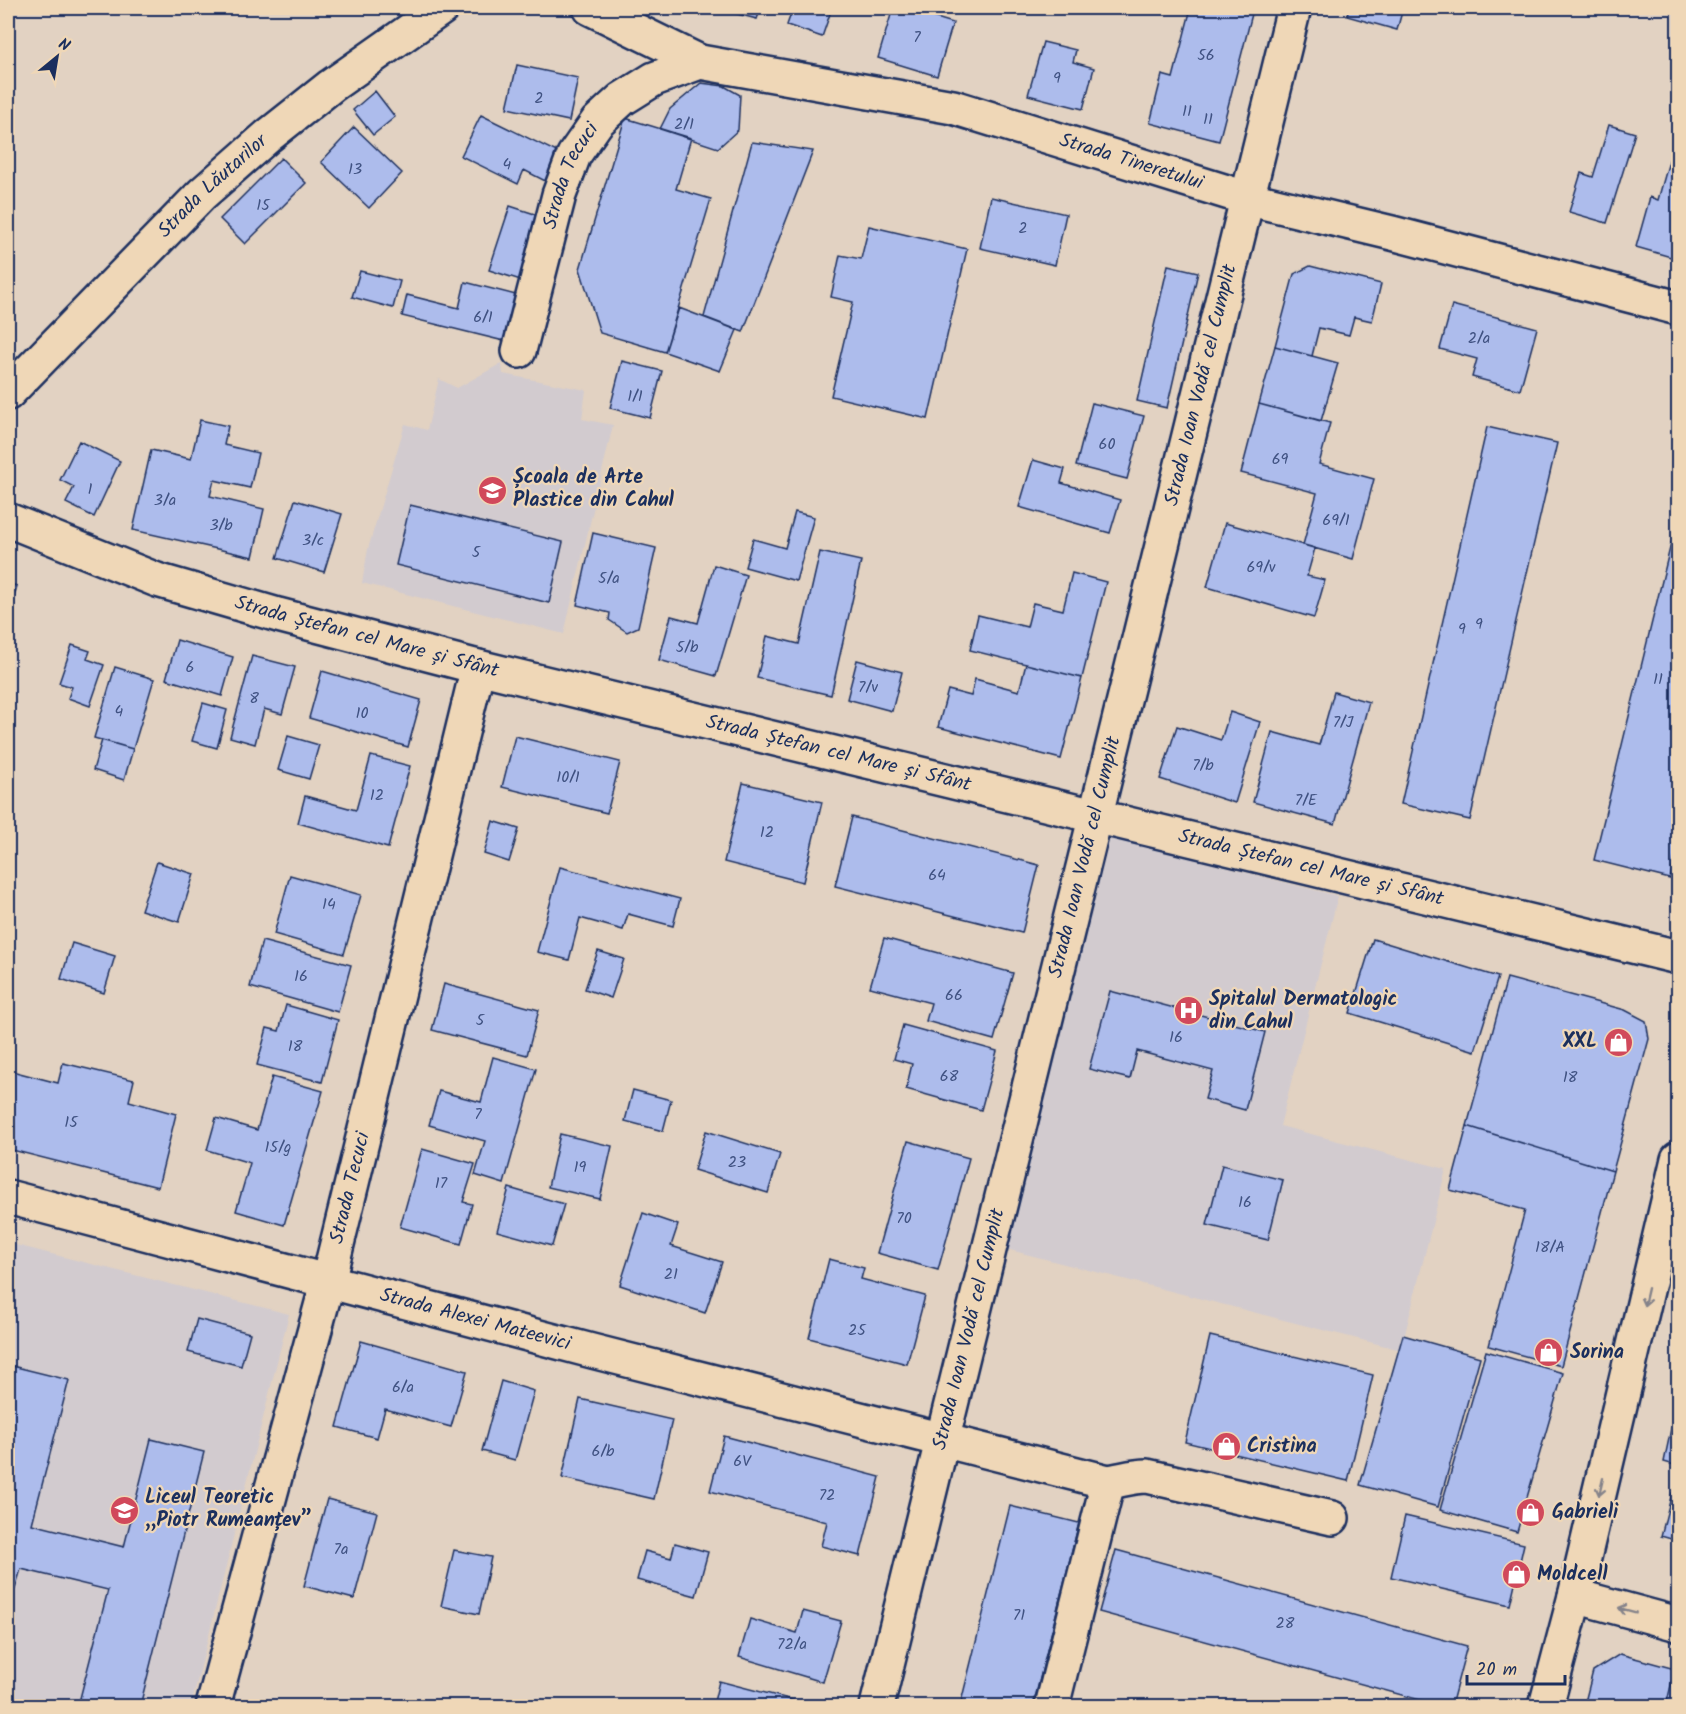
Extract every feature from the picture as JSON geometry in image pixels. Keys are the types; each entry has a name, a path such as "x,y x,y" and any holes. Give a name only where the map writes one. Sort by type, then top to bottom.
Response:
{"street":[{"name":"Strada Lăutarilor","path":"8,393 210,187 268,136 331,86 442,8"},
{"name":"Strada Tineretului","path":"590,8 700,62 953,107 1246,198 1392,233 1678,308"},
{"name":"Strada Ioan Vodă cel Cumplit","path":"877,1707 1294,8"},
{"name":"Strada Tecuci","path":"519,351 560,195 574,155 597,122 622,99 654,79 700,62"},
{"name":"Strada Ștefan cel Mare și Sfânt","path":"8,520 157,580 278,615 478,667 1678,957"},
{"name":"Strada Tecuci","path":"213,1707 328,1281 478,667"},
{"path":"1546,1707 1668,1249 1678,1159"},
{"name":"Strada Alexei Mateevici","path":"8,1197 592,1351 1108,1482"},
{"path":"1052,1707 1108,1482 1134,1476 1147,1476 1332,1518"},
{"path":"1575,1596 1678,1624"}],"shaded area":[{"name":"Școala de Arte Plastice din Cahul","path":"502,363 503,374 586,390 582,419 613,425 564,634 362,583 368,549 405,424 427,430 439,379 457,388"},
{"name":"Spitalul Dermatologic din Cahul","path":"1110,838 1338,896 1280,1126 1446,1169 1401,1350 1006,1249"},
{"name":"Liceul Teoretic „Piotr Rumeanțev”","path":"8,1243 289,1314 191,1706 8,1706"}],"building":[{"path":"714,8 761,8 757,19"},
{"path":"793,8 832,8 822,37 787,25"},
{"path":"893,8 903,8 953,23 937,76 878,58"},
{"path":"1191,8 1229,8 1252,14 1219,141 1150,123 1162,75 1173,78"},
{"path":"1349,8 1403,8 1397,30 1347,16"},
{"path":"1043,42 1076,50 1073,62 1094,68 1083,109 1028,95"},
{"path":"517,65 578,78 569,121 507,108"},
{"path":"701,83 724,86 740,95 738,130 718,148 660,129 670,109"},
{"path":"375,91 395,117 373,135 353,110"},
{"path":"481,115 567,157 553,185 524,170 518,184 461,156"},
{"path":"625,118 691,138 676,189 711,199 665,352 600,333 580,269"},
{"path":"1609,125 1635,133 1607,223 1569,212 1581,173 1593,177"},
{"path":"354,127 402,173 369,208 321,162"},
{"path":"752,142 813,151 743,332 704,317"},
{"path":"1673,147 1678,149 1678,259 1636,247 1650,197 1658,200"},
{"path":"281,158 306,183 245,244 220,219"},
{"path":"991,197 1066,214 1055,265 980,248"},
{"path":"510,206 547,218 527,282 489,270"},
{"path":"869,226 967,249 928,419 831,396 853,302 831,297 840,255 861,259"},
{"path":"1168,265 1198,272 1167,408 1137,401"},
{"path":"1310,266 1381,284 1372,321 1354,317 1349,335 1319,328 1312,356 1275,346 1294,274"},
{"path":"360,271 400,281 393,308 352,297"},
{"path":"465,282 520,296 508,342 402,316 407,295 459,308"},
{"path":"1452,305 1537,328 1520,390 1472,377 1477,359 1440,349"},
{"path":"679,308 737,330 720,371 665,352"},
{"path":"1275,346 1338,363 1321,421 1259,404"},
{"path":"622,361 662,371 650,418 610,408"},
{"path":"1092,403 1144,416 1127,479 1076,466"},
{"path":"1259,404 1330,423 1319,464 1374,479 1353,559 1303,545 1317,493 1241,473"},
{"path":"200,420 228,426 224,445 258,453 250,488 214,480 210,496 264,509 253,557 133,530 151,450 191,459"},
{"path":"1487,427 1557,443 1470,820 1401,804"},
{"path":"79,441 120,461 94,517 66,503 74,487 60,480"},
{"path":"1033,460 1065,469 1061,483 1120,500 1110,533 1019,507"},
{"path":"295,500 342,514 324,572 277,558"},
{"path":"410,505 563,542 549,603 396,565"},
{"path":"795,512 814,517 796,581 745,567 753,539 785,548"},
{"path":"1678,515 1678,842 1670,879 1594,860"},
{"path":"1225,523 1315,548 1307,576 1325,580 1314,618 1207,587"},
{"path":"593,533 656,548 638,627 627,632 609,620 610,613 577,605"},
{"path":"820,552 861,561 831,695 757,678 767,636 799,644"},
{"path":"714,565 746,575 716,676 659,660 671,616 698,623"},
{"path":"1072,573 1106,582 1082,678 970,650 978,615 1027,627 1033,603 1063,610"},
{"path":"8,583 17,586 8,617"},
{"path":"177,640 233,657 222,696 166,679"},
{"path":"72,645 90,651 87,659 104,665 90,706 68,698 72,687 59,683"},
{"path":"252,656 295,667 282,714 264,709 255,744 230,737"},
{"path":"857,660 902,672 892,711 847,699"},
{"path":"1026,664 1082,678 1061,759 938,727 948,690 971,696 975,679 1019,691"},
{"path":"115,667 154,679 133,749 94,738"},
{"path":"322,671 421,700 408,747 309,718"},
{"path":"1334,692 1369,702 1335,824 1253,802 1272,732 1319,745"},
{"path":"203,703 227,710 217,748 192,741"},
{"path":"1230,712 1260,722 1235,803 1160,779 1177,726 1221,740"},
{"path":"288,736 319,745 309,779 278,770"},
{"path":"515,736 620,762 607,813 502,787"},
{"path":"102,740 133,749 124,780 93,770"},
{"path":"371,756 410,766 388,848 298,823 305,796 356,810"},
{"path":"743,783 822,802 803,882 724,862"},
{"path":"852,817 1039,865 1022,933 835,886"},
{"path":"493,821 519,829 509,862 484,854"},
{"path":"157,862 194,874 179,922 141,910"},
{"path":"560,867 680,899 673,926 628,914 623,930 580,918 569,960 537,952"},
{"path":"290,875 361,895 344,954 274,934"},
{"path":"884,938 1013,973 994,1040 926,1021 931,1003 870,987"},
{"path":"1373,939 1498,977 1475,1051 1350,1013"},
{"path":"262,941 351,965 338,1012 250,987"},
{"path":"72,943 115,956 104,993 61,979"},
{"path":"598,951 624,959 611,998 585,989"},
{"path":"1507,978 1625,1010 1646,1021 1649,1039 1613,1171 1467,1126"},
{"path":"444,984 539,1010 527,1055 432,1030"},
{"path":"1110,991 1265,1032 1245,1110 1205,1099 1213,1071 1137,1051 1130,1079 1089,1069"},
{"path":"286,1005 338,1020 322,1082 257,1065 267,1028 279,1031"},
{"path":"903,1025 997,1051 981,1110 906,1089 912,1064 894,1059"},
{"path":"493,1057 536,1069 504,1184 475,1175 485,1141 429,1125 439,1091 481,1102"},
{"path":"63,1063 134,1080 129,1101 176,1114 158,1187 8,1149 8,1070 58,1083"},
{"path":"272,1077 323,1091 284,1225 236,1211 250,1163 207,1150 216,1118 257,1130"},
{"path":"633,1090 671,1100 663,1131 625,1121"},
{"path":"1467,1126 1613,1171 1561,1366 1489,1346 1525,1210 1450,1190"},
{"path":"706,1131 780,1154 768,1193 694,1170"},
{"path":"560,1134 612,1146 600,1199 548,1187"},
{"path":"908,1141 969,1158 938,1270 877,1253"},
{"path":"422,1149 475,1164 463,1202 472,1204 461,1244 400,1227"},
{"path":"1222,1165 1283,1180 1268,1240 1207,1225"},
{"path":"509,1188 564,1204 552,1246 497,1231"},
{"path":"643,1213 678,1225 671,1246 722,1262 705,1313 620,1285"},
{"path":"829,1259 864,1268 861,1279 925,1296 907,1364 809,1338"},
{"path":"197,1319 250,1333 241,1366 188,1352"},
{"path":"1403,1335 1480,1357 1438,1507 1360,1485"},
{"path":"1210,1336 1373,1375 1348,1481 1185,1442"},
{"path":"361,1341 467,1371 451,1427 385,1409 377,1438 337,1427"},
{"path":"1486,1351 1563,1373 1517,1532 1440,1510"},
{"path":"8,1365 69,1380 32,1524 124,1547 151,1439 204,1452 140,1706 78,1706 108,1590 21,1569 15,1589 8,1587"},
{"path":"501,1381 534,1391 515,1460 482,1451"},
{"path":"580,1399 672,1420 654,1499 562,1478"},
{"path":"1671,1429 1678,1431 1678,1466 1664,1462"},
{"path":"724,1436 880,1477 860,1556 821,1546 827,1522 710,1491"},
{"path":"1672,1493 1678,1495 1678,1541 1661,1536"},
{"path":"327,1499 377,1512 354,1599 304,1586"},
{"path":"1010,1506 1079,1523 1033,1706 960,1706"},
{"path":"1405,1516 1524,1544 1510,1605 1391,1577"},
{"path":"675,1543 708,1552 696,1596 637,1580 645,1551 671,1558"},
{"path":"454,1550 491,1557 479,1614 441,1606"},
{"path":"1116,1550 1467,1646 1451,1706 1442,1706 1099,1612"},
{"path":"803,1611 841,1621 823,1682 739,1657 750,1619 797,1633"},
{"path":"1620,1654 1675,1669 1666,1706 1584,1706 1593,1671"},
{"path":"1675,1669 1678,1670 1678,1706 1666,1706"},
{"path":"719,1681 816,1706 713,1706"}],"place":[{"name":"Școala de Arte Plastice din Cahul","path":"492,490"},
{"name":"Spitalul Dermatologic din Cahul","path":"1188,1011"},
{"name":"XXL","path":"1618,1042"},
{"name":"Sorina","path":"1549,1353"},
{"name":"Cristina","path":"1226,1447"},
{"name":"Liceul Teoretic „Piotr Rumeanțev”","path":"124,1510"},
{"name":"Gabrieli","path":"1531,1513"},
{"name":"Moldcell","path":"1516,1575"}]}
